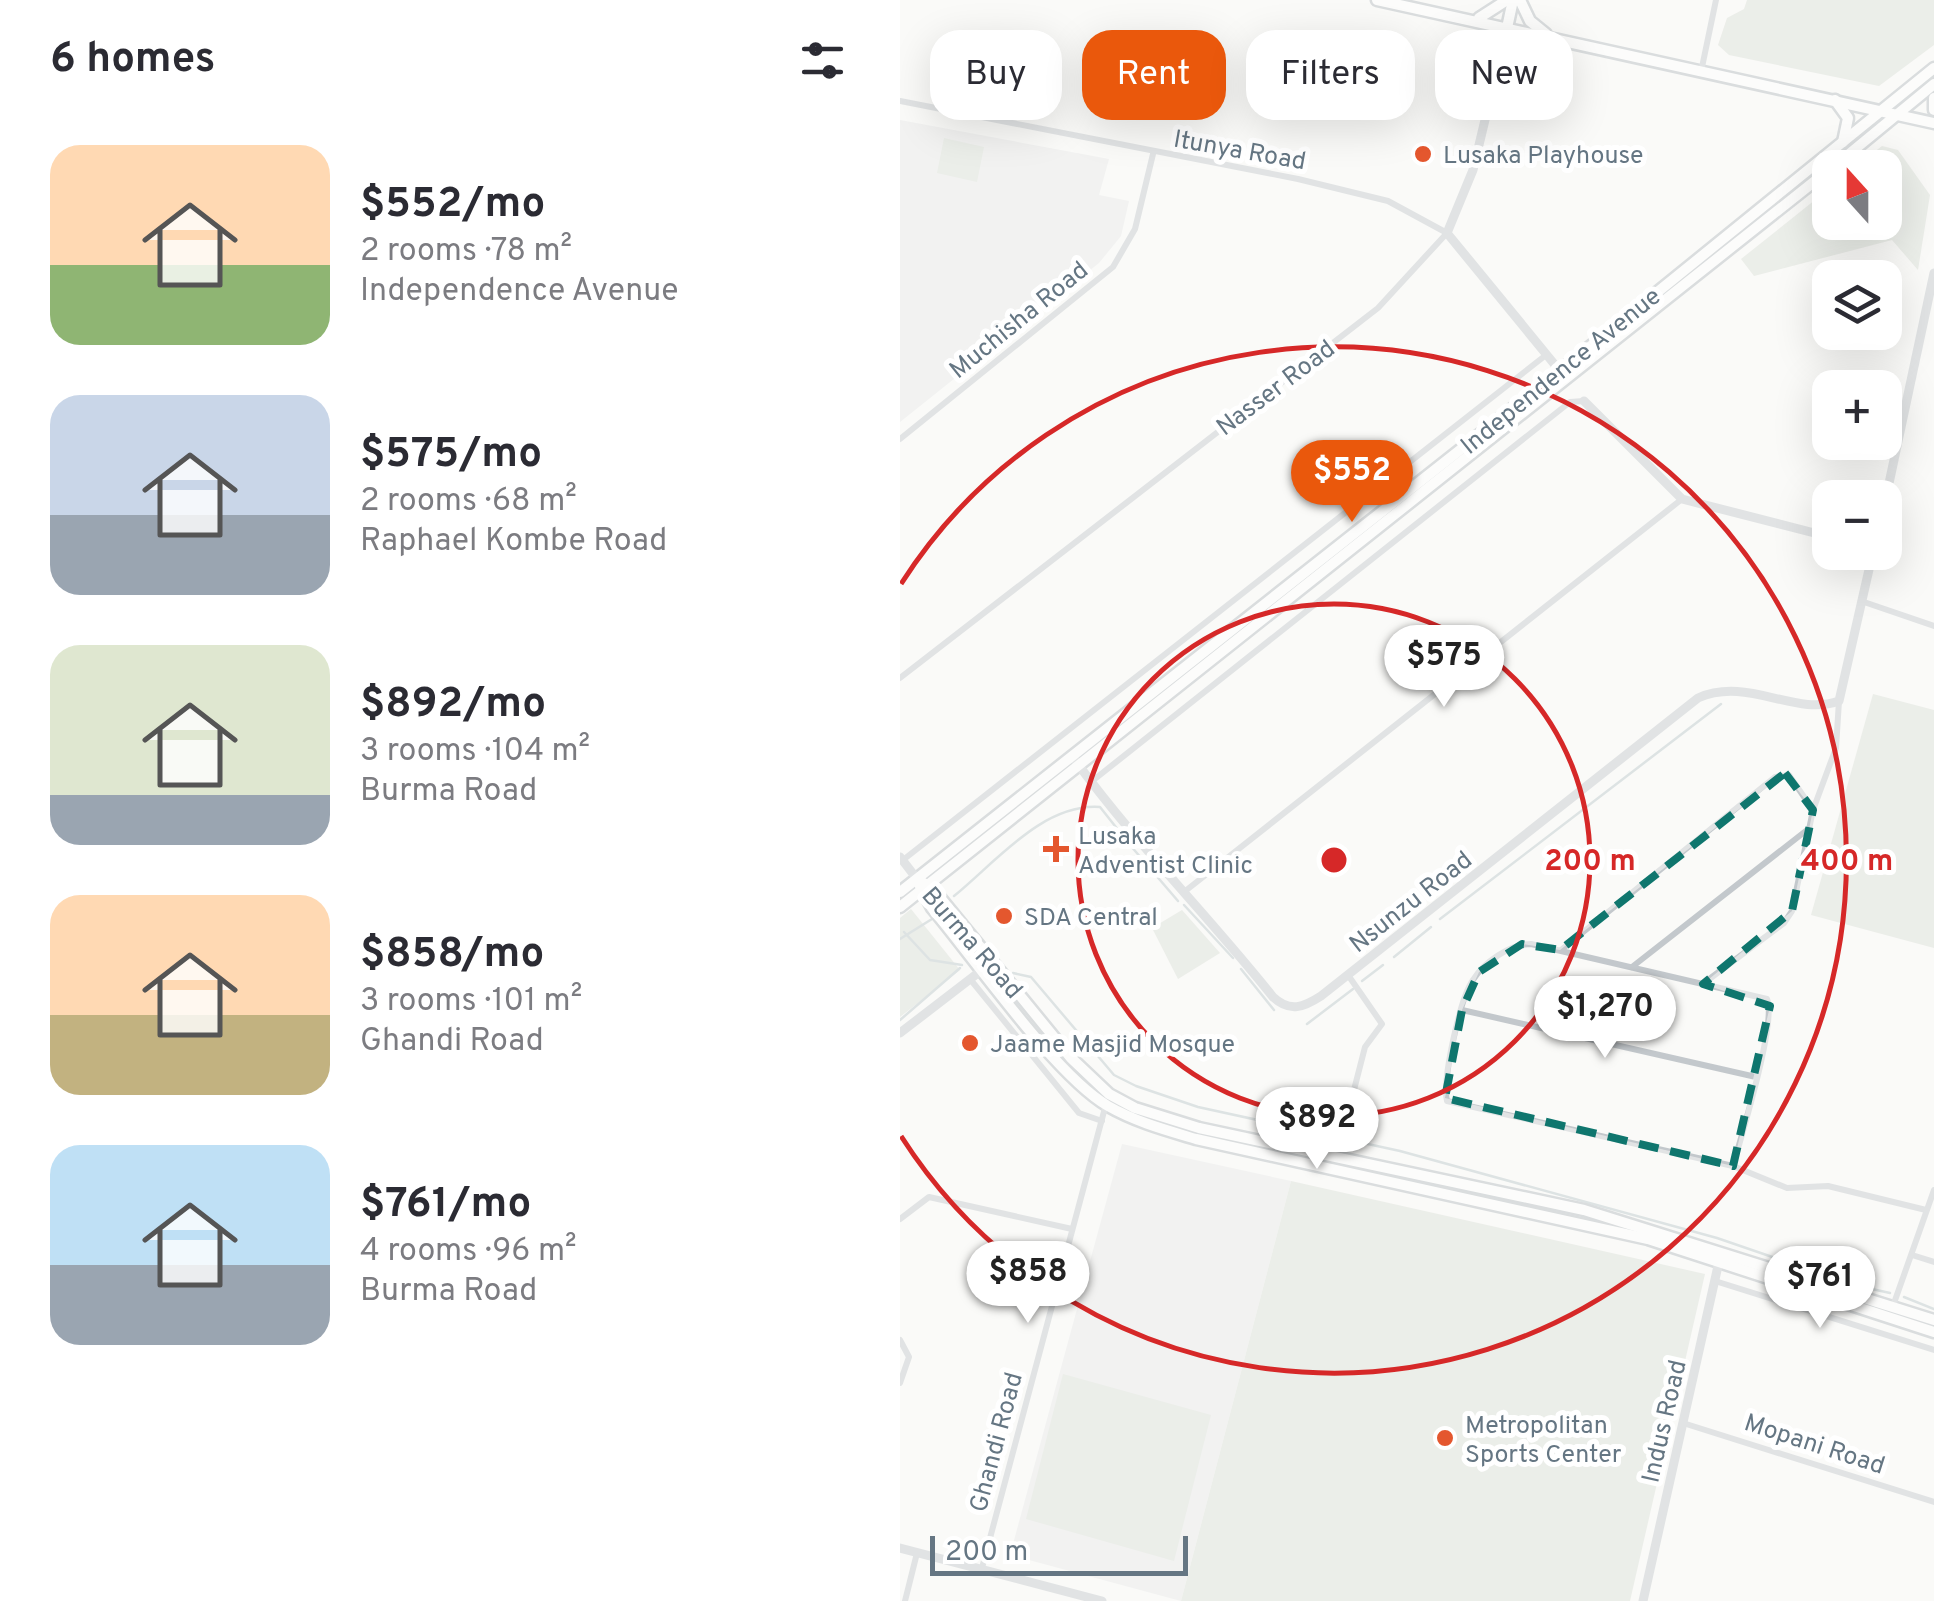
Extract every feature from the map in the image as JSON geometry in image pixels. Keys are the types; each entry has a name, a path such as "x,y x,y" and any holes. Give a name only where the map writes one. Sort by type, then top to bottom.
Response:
{"main road":[{"path":"1377,0 1515,30"},
{"path":"1468,19 1485,18 1513,0 1542,30"},
{"name":"Nasser Road","path":"1507,28 1513,0"},
{"path":"1573,44 1934,123"},
{"name":"Independence Avenue","path":"900,907 922,885 1934,68"},
{"name":"Independence Avenue","path":"1853,150 1934,84"},
{"path":"1934,98 1934,110"},
{"path":"1835,100 1848,118 1843,142"},
{"name":"Independence Avenue","path":"1076,762 1812,183"},
{"name":"Independence Avenue","path":"900,892 922,885"},
{"name":"Burma Road","path":"922,885 1070,1074 1150,1126 1720,1255 1934,1320"},
{"name":"Burma Road","path":"1720,1255 1934,1332"}],"street":[{"path":"1701,73 1716,0"},
{"name":"Nasser Road","path":"900,678 1378,308 1447,233 1473,170 1507,28"},
{"name":"Itunya Road","path":"900,101 1153,154 1298,179 1388,201 1447,233"},
{"name":"Muchisha Road","path":"900,439 1114,266 1135,230 1153,154"},
{"path":"1447,233 1560,371"},
{"path":"1890,480 1934,273"},
{"path":"922,885 901,858 1546,355"},
{"path":"1091,782 1570,402 1584,401 1682,499 1812,533"},
{"path":"1183,892 1682,499"},
{"path":"1703,984 1788,918 1813,810 1831,771 1840,725 1839,701 1869,570"},
{"path":"1864,602 1934,626"},
{"name":"Nsunzu Road","path":"1076,762 1153,862 1284,1006 1308,1005 1698,698 1732,689 1824,705 1839,701"},
{"path":"1560,950 1775,776 1789,774 1813,810"},
{"path":"1631,968 1808,830"},
{"path":"1732,1166 1756,1077 1768,1001 1531,944 1512,948 1472,981 1462,1010 1447,1101 1732,1166 1787,1188 1828,1186 1926,1210"},
{"path":"900,1032 987,966"},
{"path":"1346,1121 1365,1047 1382,1024 1348,975"},
{"path":"970,979 1079,1114 1102,1120"},
{"path":"1462,1010 1756,1077"},
{"name":"Ghandi Road","path":"982,1568 1107,1099"},
{"path":"1894,1306 1934,1190"},
{"path":"900,1219 930,1197 1072,1230"},
{"name":"Indus Road","path":"1642,1601 1720,1255"},
{"path":"1912,1255 1934,1262"},
{"path":"1716,1281 1934,1350"},
{"path":"900,1340 909,1358 900,1383"},
{"name":"Mopani Road","path":"1683,1423 1934,1502"},
{"path":"900,1548 1102,1601"},
{"path":"906,1601 918,1553"}],"highlighted area":[{"path":"1785,773 1813,810 1792,911 1703,984 1770,1006 1733,1166 1445,1098 1462,1010 1479,972 1522,944 1560,950"}],"shaded area":[{"path":"1747,0 1934,0 1934,45 1879,86 1729,55 1718,45 1727,18 1744,9"},
{"path":"900,120 1109,159 1099,195 1129,201 1121,236 1099,263 900,422"},
{"path":"944,138 984,147 977,182 937,173"},
{"path":"1902,156 1930,195 1918,270 1892,240 1902,240"},
{"path":"1812,202 1812,240 1892,240 1754,276 1741,259"},
{"path":"1873,694 1934,710 1934,948 1811,915"},
{"path":"911,909 960,970 900,1017 900,918"},
{"path":"1182,910 1220,953 1178,979 1152,928"},
{"path":"1122,1144 1291,1181 1181,1601 1010,1555"},
{"name":"Metropolitan Sports Center","path":"1291,1181 1705,1274 1630,1601 1181,1601"},
{"path":"1063,1374 1211,1415 1174,1561 1026,1519"}],"waterway":[{"path":"1440,919 1721,704"},
{"path":"954,896 1021,837 1059,814 1100,807 1119,831"},
{"path":"1124,838 1178,901"},
{"path":"1184,905 1233,958"},
{"path":"900,939 932,919"},
{"path":"1394,957 1431,927"},
{"path":"904,932 930,960 962,965"},
{"path":"1362,981 1383,965"},
{"path":"900,1020 960,968"},
{"path":"1241,969 1274,1010"},
{"path":"1013,973 1031,977 1114,1075 1136,1086 1198,1107 1400,1151 1717,1238 1854,1285 1890,1293"},
{"path":"1307,1024 1353,989"},
{"path":"1904,1297 1934,1309"}],"place":[{"name":"Lusaka Playhouse","path":"1423,154"},
{"name":"Lusaka Adventist Clinic","path":"1056,849"},
{"name":"SDA Central","path":"1004,916"},
{"name":"Jaame Masjid Mosque","path":"970,1043"},
{"name":"Metropolitan Sports Center","path":"1445,1438"}]}
